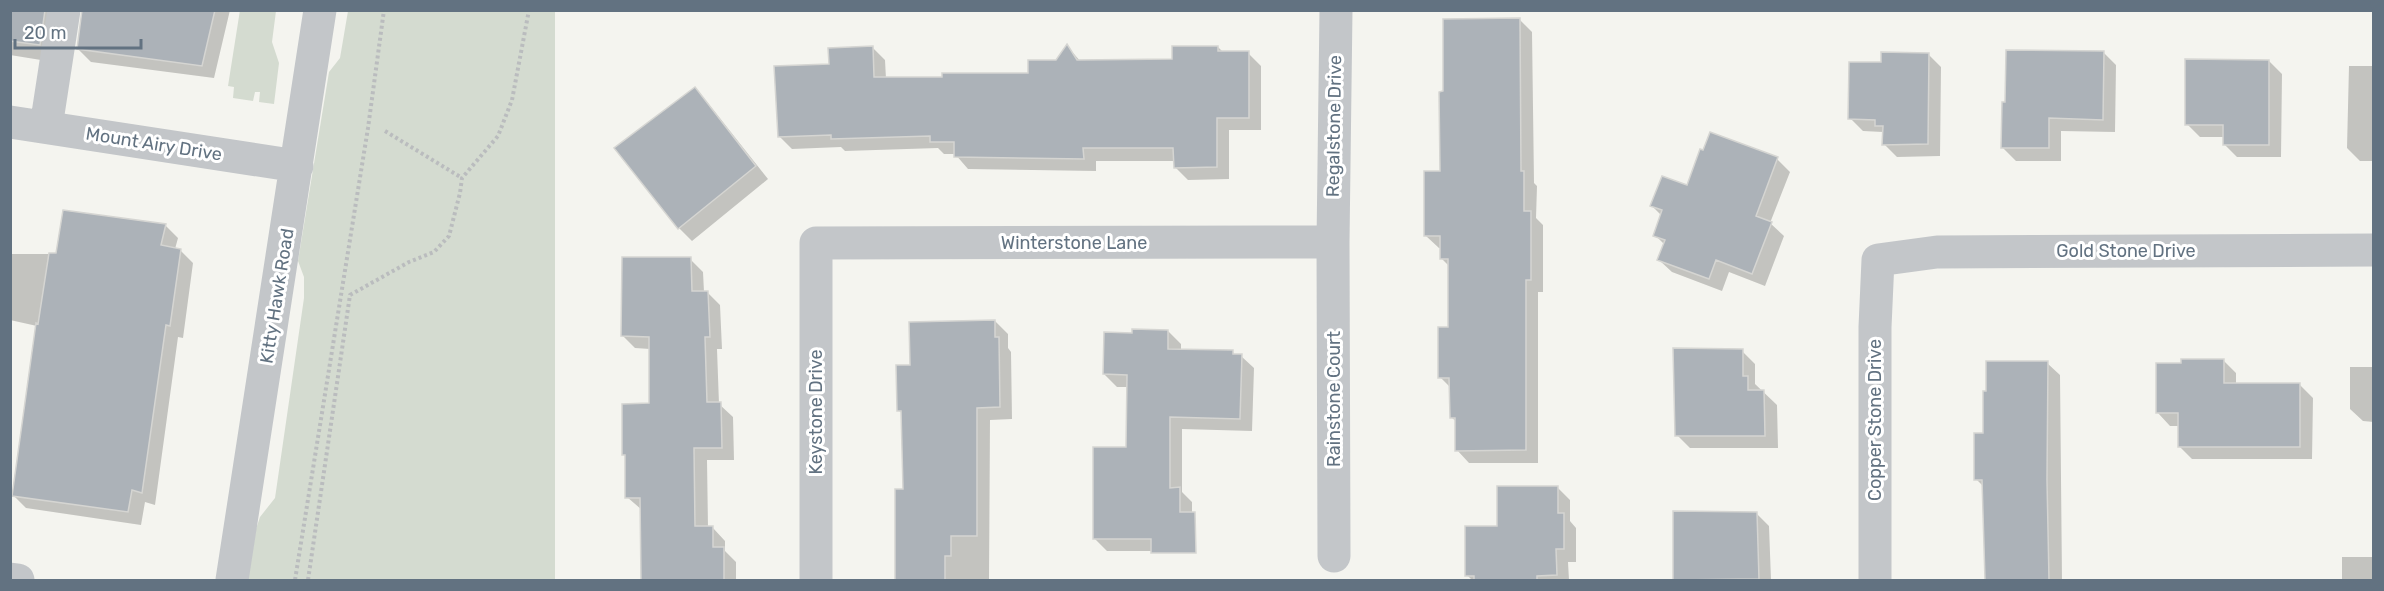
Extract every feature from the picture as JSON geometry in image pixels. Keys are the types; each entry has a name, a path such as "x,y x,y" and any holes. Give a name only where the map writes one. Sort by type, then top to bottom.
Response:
{"street":[{"path":"46,127 64,10"},
{"name":"Kitty Hawk Road","path":"232,580 320,10"},
{"name":"Regalstone Drive","path":"1333,243 1336,10"},
{"name":"Mount Airy Drive","path":"10,122 297,166"},
{"name":"Winterstone Lane","path":"816,243 1333,243"},
{"name":"Keystone Drive","path":"816,243 816,580"},
{"name":"Rainstone Court","path":"1333,243 1334,556"},
{"name":"Gold Stone Drive","path":"1878,260 1937,252 2373,250"},
{"name":"Copper Stone Drive","path":"1875,580 1875,327 1878,260"},
{"path":"10,579 18,580"}],"path":[{"path":"295,580 366,140 384,10"},
{"path":"308,580 350,295 409,262 434,252 449,236 462,178 498,136 512,100 529,10"},
{"path":"385,131 462,178"}],"shaded area":[{"path":"240,10 276,11 272,42 279,63 274,104 259,102 260,92 255,92 253,101 233,98 234,87 228,86"},
{"path":"348,11 555,11 555,580 248,580 256,529 260,517 275,498 304,298 304,277 298,261 329,72 340,58"}],"building":[{"path":"10,10 45,10 40,45 10,41"},
{"path":"82,10 215,10 202,66 77,49"},
{"path":"1520,18 1521,171 1524,171 1524,211 1531,211 1531,280 1526,280 1526,450 1455,451 1455,418 1450,418 1449,378 1438,378 1438,327 1448,327 1448,259 1440,259 1440,236 1424,236 1424,171 1440,171 1439,92 1443,91 1443,19"},
{"path":"1067,44 1077,60 1172,59 1172,46 1218,46 1218,51 1249,51 1249,118 1217,118 1217,167 1174,168 1173,148 1083,148 1084,159 954,157 954,142 930,142 930,136 831,139 831,135 778,137 774,66 829,64 828,48 873,46 874,77 942,77 942,73 1028,73 1028,60 1056,60"},
{"path":"2006,50 2104,51 2103,120 2049,118 2049,148 2001,148"},
{"path":"1881,52 1929,53 1928,144 1882,145 1883,126 1875,126 1875,120 1848,119 1849,62 1881,62"},
{"path":"2185,59 2269,60 2269,145 2223,145 2223,125 2185,125"},
{"path":"695,87 756,166 678,229 614,148"},
{"path":"1710,132 1778,157 1756,216 1772,222 1752,274 1716,260 1709,279 1657,260 1665,240 1653,236 1662,210 1650,206 1662,176 1687,185 1700,149 1703,150"},
{"path":"63,210 166,224 161,245 181,249 170,326 166,325 142,493 132,490 128,512 12,496 36,323 38,324 49,253 56,253"},
{"path":"622,257 691,257 692,291 708,291 710,337 705,337 707,402 721,402 722,448 694,448 695,526 713,526 713,547 724,547 724,580 641,580 640,498 625,498 622,404 649,403 649,337 621,336"},
{"path":"995,320 995,337 999,337 1000,407 977,408 977,536 951,536 951,556 945,556 945,580 895,580 895,489 903,489 901,411 897,411 896,365 910,365 909,322"},
{"path":"1132,329 1168,330 1168,349 1233,350 1233,354 1242,354 1240,419 1170,417 1170,488 1180,487 1180,512 1195,512 1196,553 1151,553 1151,539 1093,539 1093,447 1126,447 1127,375 1103,374 1104,332 1132,333"},
{"path":"1673,348 1743,349 1743,376 1748,376 1748,390 1764,390 1765,436 1675,436"},
{"path":"2181,359 2224,359 2224,383 2300,383 2300,447 2178,447 2178,413 2156,413 2156,363 2181,363"},
{"path":"1986,361 2048,361 2049,580 1985,580 1982,480 1974,480 1974,433 1983,433"},
{"path":"1497,486 1558,486 1558,513 1564,513 1564,549 1556,549 1557,575 1537,576 1537,580 1474,580 1474,576 1465,576 1465,526 1497,526"},
{"path":"1673,511 1757,512 1759,579 1673,580"}]}
